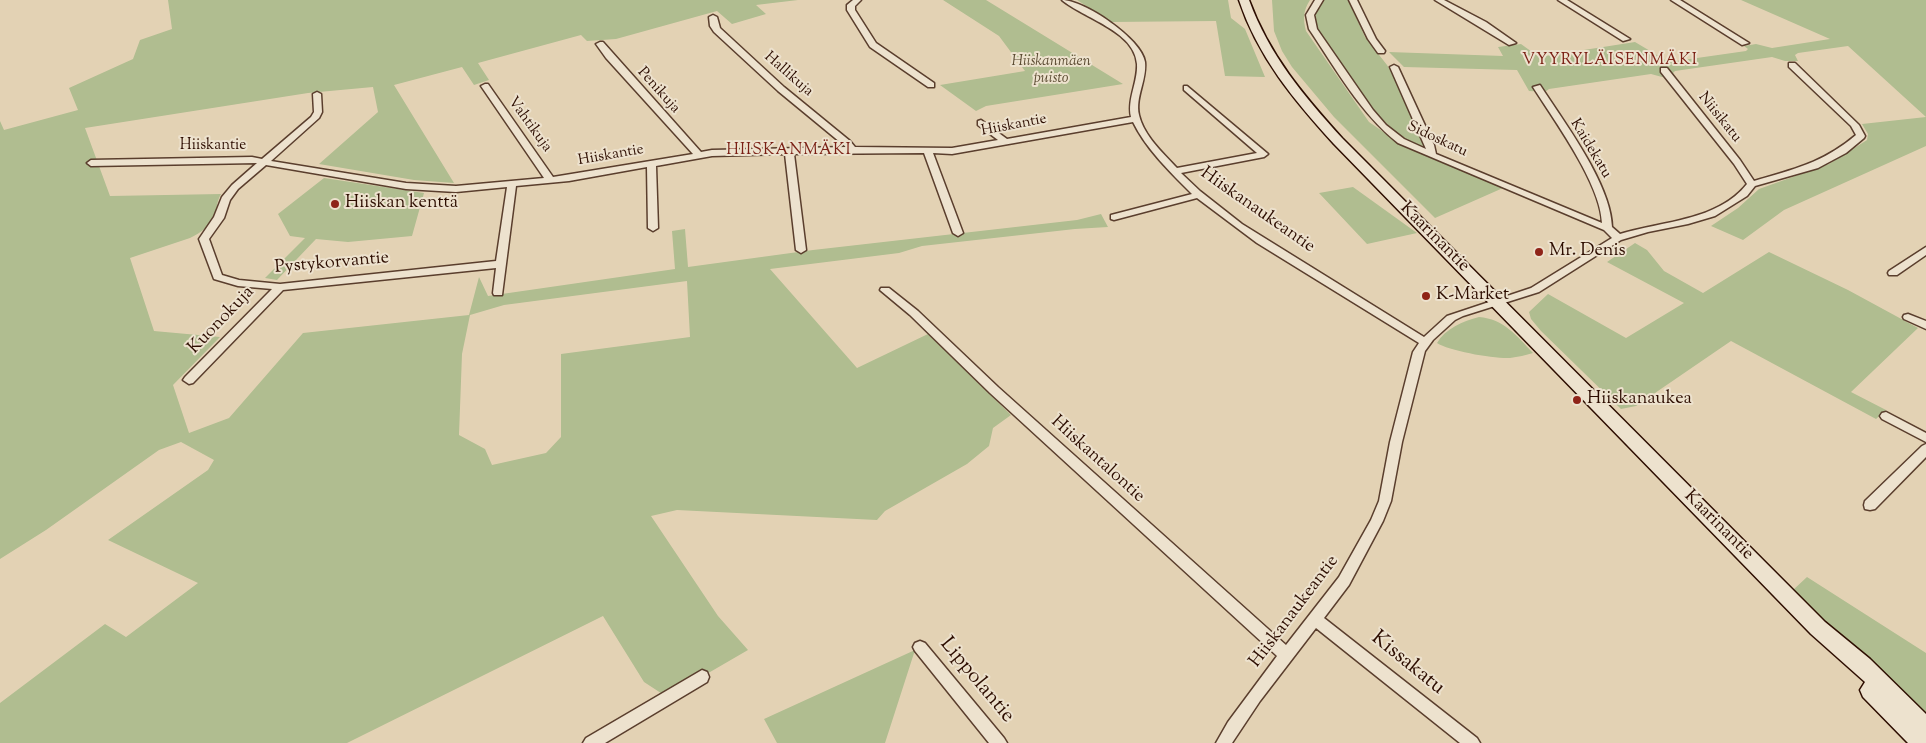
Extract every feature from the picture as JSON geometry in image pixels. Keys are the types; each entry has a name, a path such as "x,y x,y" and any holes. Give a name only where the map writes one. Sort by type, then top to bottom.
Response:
{"main road":[{"name":"Kaarinantie","path":"1244,0 1276,67 1304,104 1338,141 1818,628 1863,666 1926,729"},
{"name":"Kaarinantie","path":"1252,0 1256,28"},
{"name":"Kaarinantie","path":"1818,628 1852,670 1923,743"}],"street":[{"path":"857,0 851,5 851,10 870,42 931,85"},
{"path":"1066,0 1134,45 1138,52 1141,67 1135,102 1136,119"},
{"name":"Sidoskatu","path":"1319,0 1310,16 1313,29 1370,112 1383,127 1401,141 1607,228 1618,238"},
{"path":"1352,0 1372,39 1381,51"},
{"path":"1439,0 1483,24 1512,43"},
{"path":"1562,0 1626,39"},
{"path":"1675,0 1745,43"},
{"name":"Hallikuja","path":"713,17 714,26 717,30 781,89 847,143 852,150"},
{"name":"Penikuja","path":"600,44 698,154"},
{"path":"1752,184 1815,166 1844,151 1861,136 1851,121 1792,65"},
{"path":"1394,67 1430,145 1432,155"},
{"name":"Niisikatu","path":"1664,70 1737,162 1752,184"},
{"name":"Vahtikuja","path":"485,86 546,171 550,180"},
{"path":"1175,172 1264,154 1187,88"},
{"name":"Kaidekatu","path":"1537,88 1596,186 1606,209 1609,222 1607,228"},
{"path":"264,161 318,115 317,94"},
{"name":"Hiiskantie","path":"91,162 224,159 264,161 422,188 456,189 550,180 698,154 852,150 958,150 1136,119"},
{"name":"Hiiskanaukeantie","path":"1136,119 1160,154 1198,195 1287,257 1410,335 1426,342 1419,352"},
{"path":"981,123 1006,142"},
{"path":"789,151 801,250"},
{"path":"928,151 958,233"},
{"name":"Pystykorvantie","path":"264,161 225,199 219,218 205,235 204,243 216,272 223,280 280,286 502,264"},
{"path":"651,163 653,228"},
{"name":"Hiiskanaukeantie","path":"1224,743 1255,696 1316,619 1349,573 1366,543 1385,501 1396,442 1419,352 1429,337 1451,318 1535,290 1618,238 1646,229 1688,221 1712,214 1744,194 1752,184"},
{"path":"498,293 506,218 512,185"},
{"path":"1114,217 1198,195"},
{"path":"1893,273 1926,250"},
{"name":"Kuonokuja","path":"189,380 280,286"},
{"name":"Hiiskantalontie","path":"885,290 914,313 994,390 1286,655"},
{"path":"1908,317 1926,326"},
{"path":"1886,416 1926,438"},
{"path":"1870,505 1926,449"},
{"name":"Kissakatu","path":"1316,619 1472,743"},
{"name":"Lippolantie","path":"920,647 999,743"},
{"path":"591,743 702,677"}],"green space":[{"path":"168,0 798,0 756,5 766,14 732,24 717,11 616,39 587,41 581,35 478,63 489,80 474,85 462,67 394,85 454,183 414,180 319,164 378,112 373,87 308,93 85,128 110,196 221,194 214,217 202,231 190,238 130,258 154,331 220,337 173,385 189,433 229,418 303,333 469,315 479,277 488,296 675,269 672,231 685,229 688,267 813,250 1077,220 1101,214 1108,227 922,246 899,253 770,269 857,368 928,334 1011,415 993,428 989,446 967,464 885,511 877,520 677,510 651,516 718,616 748,650 667,697 644,682 603,616 347,743 0,743 0,703 105,624 126,637 198,583 108,540 208,470 214,460 181,442 159,450 46,530 0,559 0,121 4,130 78,110 69,88 133,59 140,40 172,29","holes":["687,281 690,337 561,354 561,437 546,453 492,465 485,449 459,435 462,354 470,315 504,305"]},
{"name":"Hiiskanmäen puisto","path":"943,0 986,0 1123,84 986,106 976,111 940,85 1025,71 999,36"},
{"path":"1077,0 1228,0 1231,18 1245,29 1265,77 1225,76 1216,21 1111,22"},
{"path":"1272,0 1310,0 1304,15 1306,31 1369,122 1407,148 1503,188 1435,218 1334,117 1292,67 1282,51 1274,31"},
{"path":"1324,0 1348,0 1365,37 1395,78 1424,147 1408,140 1393,129 1364,98 1319,31 1315,22 1315,11"},
{"path":"1741,0 1926,0 1926,117 1848,46 1798,53 1795,55 1798,61 1785,61 1772,57 1675,71 1673,73 1675,76 1662,77 1651,74 1549,89 1545,92 1529,91 1517,70 1404,67 1389,52 1503,56 1498,47 1521,44 1539,57 1635,42 1667,61 1676,61 1746,51 1748,49 1744,46 1756,44 1772,48 1830,39"},
{"path":"1926,117 1926,146 1784,210 1743,240 1711,226 1738,208 1759,189 1829,164 1867,140 1868,134 1862,124"},
{"path":"324,178 424,193 412,236 348,242 316,239 277,280 265,278 305,238 290,236 278,214"},
{"path":"1353,187 1417,233 1367,244 1319,193"},
{"path":"1635,243 1647,250 1664,271 1703,293 1769,252 1848,290 1918,328 1851,392 1886,410 1876,419 1731,341 1636,406 1621,409 1541,331 1531,319 1529,312 1548,294 1626,338 1684,303 1607,262"},
{"path":"1479,317 1496,321 1509,329 1533,353 1510,358 1494,357 1461,352 1437,343 1440,338 1455,326"},
{"path":"1807,577 1926,653 1926,720 1793,590"},
{"path":"915,650 885,743 777,743 764,719"}],"place":[{"name":"Hiiskan kenttä","path":"335,204"},
{"name":"Mr. Denis","path":"1539,252"},
{"name":"K-Market","path":"1426,296"},
{"name":"Hiiskanaukea","path":"1577,400"}],"district":[{"name":"VYYRYLÄISENMÄKI","path":"1610,61"},
{"name":"HIISKANMÄKI","path":"789,151"}]}
